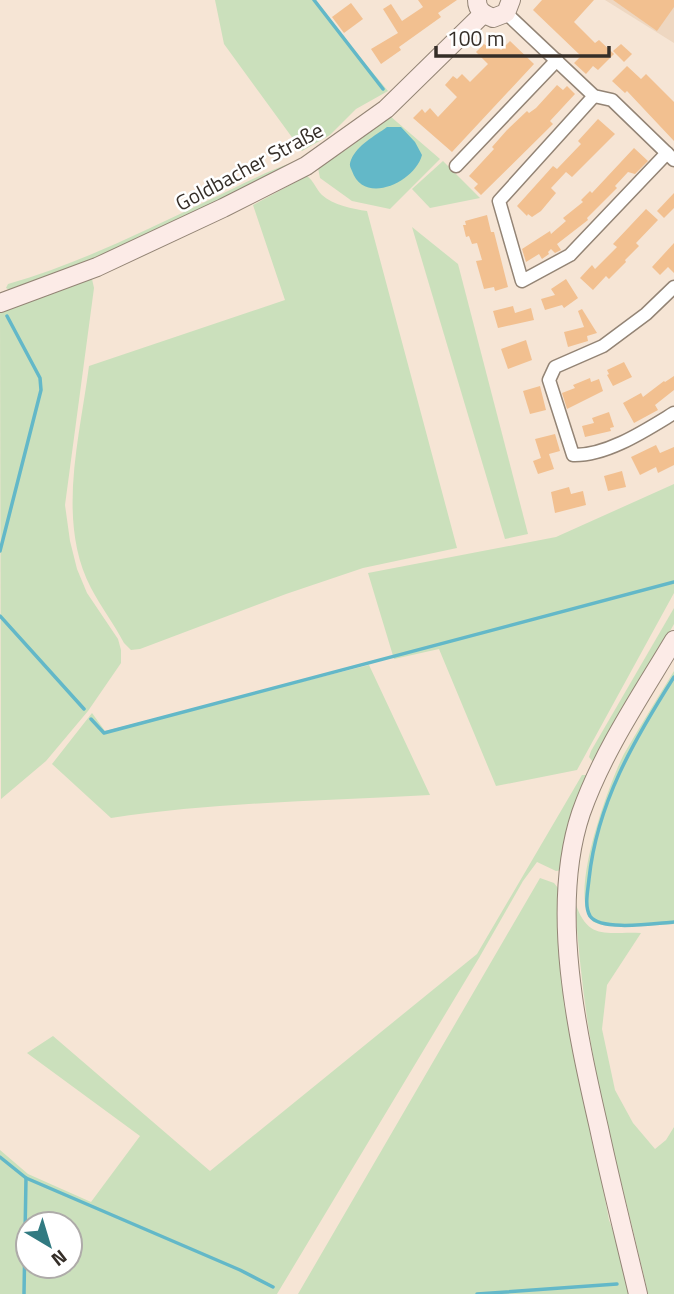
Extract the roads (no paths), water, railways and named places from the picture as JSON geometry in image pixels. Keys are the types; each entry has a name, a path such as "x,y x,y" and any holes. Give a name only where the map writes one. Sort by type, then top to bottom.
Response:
{"main road":[{"name":"Goldbacher Straße","path":"0,303 97,267 306,166 386,109 480,7 493,18 509,6"},
{"path":"638,1294 578,1028 570,974 567,918 569,878 581,815 604,757 674,640"}],"street":[{"path":"509,6 557,60 594,96 612,100 671,156 570,255 522,281 499,201 594,96"},
{"path":"456,166 557,60"},
{"path":"674,287 646,314 603,345 555,367 549,380 573,455 583,455 626,441 674,413"}],"water":[{"path":"387,127 401,127 415,142 422,155 410,174 400,181 378,188 367,187 358,181 350,162 362,145"}],"waterway":[{"path":"314,0 383,89"},
{"path":"0,551 41,390 40,378 7,316"},
{"path":"91,719 104,733 674,582"},
{"path":"0,616 84,709"},
{"path":"674,677 645,724 609,798 593,851 587,903 590,916 605,924 674,922"},
{"path":"0,1157 26,1178 240,1270 273,1287"},
{"path":"24,1294 26,1178"},
{"path":"477,1294 617,1284"}]}
